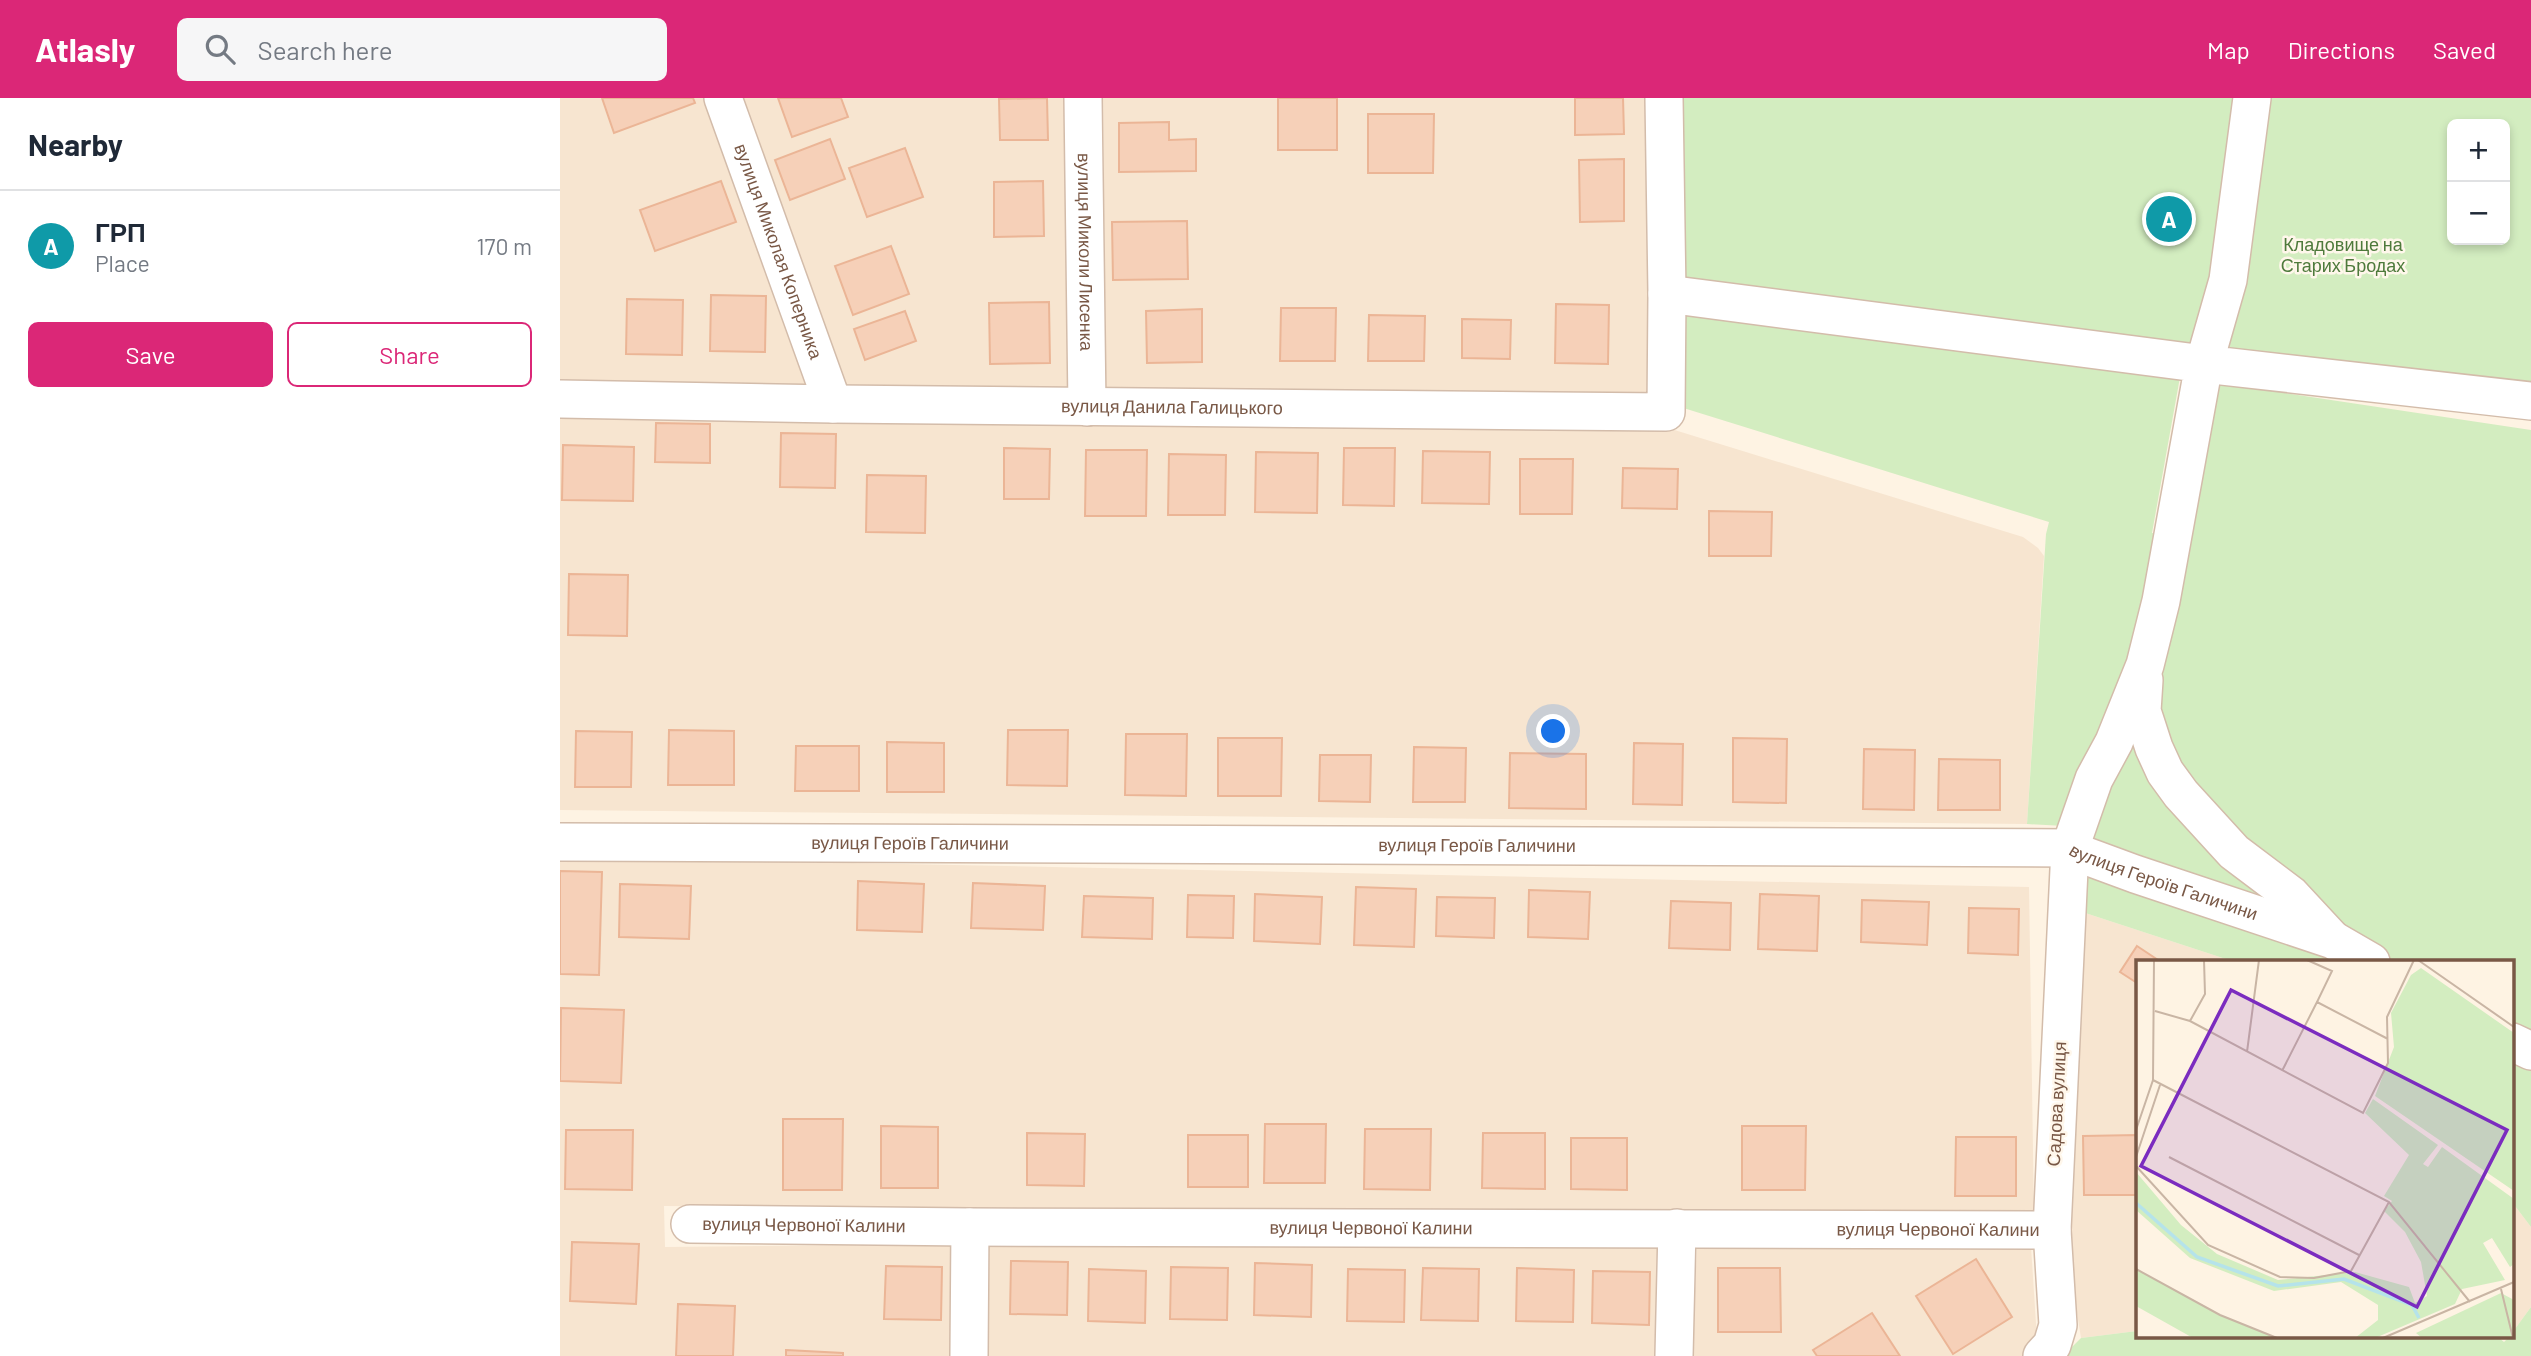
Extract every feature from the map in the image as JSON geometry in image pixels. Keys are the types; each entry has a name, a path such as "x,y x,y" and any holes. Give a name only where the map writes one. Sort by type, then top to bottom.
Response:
{"street":[{"name":"вулиця Миколая Коперника","path":"723,98 834,404"},
{"name":"вулиця Миколи Лисенка","path":"1083,98 1087,407"},
{"path":"1664,98 1667,294 2204,365 2531,401"},
{"path":"2252,98 2228,280 2204,365 2161,601 2145,665 2141,711 2165,772 2181,794 2234,852 2291,895 2333,940"},
{"name":"вулиця Данила Галицького","path":"560,398 834,404 1666,412 1667,294"},
{"name":"Садова вулиця","path":"2042,1356 2052,1345 2058,1325 2052,1230 2070,848 2094,779 2114,742 2145,665"},
{"name":"вулиця Героїв Галичини","path":"560,842 2070,848 2135,874 2333,940 2368,960"},
{"path":"2514,1043 2531,1051"},
{"name":"вулиця Червоної Калини","path":"690,1224 2052,1230"},
{"path":"969,1356 970,1227"},
{"path":"1674,1356 1677,1228"}],"shaded area":[{"path":"560,98 709,98 814,387 560,381"},
{"path":"739,98 1066,98 1074,393 847,391"},
{"path":"1103,98 1647,98 1654,396 1106,393"},
{"path":"560,412 1655,424 2023,537 2038,548 2044,556 2027,824 560,810"},
{"path":"560,857 2029,887 2034,1217 664,1206 665,1247 960,1244 958,1356 560,1356"},
{"path":"2070,908 2229,960 2136,960 2136,1331 2081,1338 2063,1225"},
{"path":"2514,1205 2531,1227 2531,1307 2514,1330"},
{"path":"988,1241 1666,1246 1663,1356 984,1356"},
{"path":"1697,1245 2031,1246 2037,1339 2024,1356 1692,1356"}],"green space":[{"name":"Кладовище на Старих Бродах","path":"1676,98 2531,98 2531,391 1684,280"},
{"path":"1682,306 2180,377 2152,533 2188,533 2212,382 2531,430 2531,1227 2514,1205 2514,960 2229,960 2070,908 2083,827 2027,824 2046,534 2049,522 1677,406"},
{"path":"2531,1307 2531,1356 2063,1356 2081,1338 2136,1331 2136,1338 2499,1338 2504,1342 2508,1338 2514,1338 2514,1330"}],"building":[{"path":"602,98 693,98 695,103 614,133"},
{"path":"778,98 841,98 848,117 792,137"},
{"path":"1047,98 1048,140 1000,140 999,99"},
{"path":"1278,98 1337,98 1337,150 1278,150"},
{"path":"1575,98 1623,98 1624,134 1575,135"},
{"path":"1368,114 1434,114 1433,173 1368,173"},
{"path":"1169,122 1169,140 1196,139 1196,171 1119,172 1119,123"},
{"path":"830,139 845,179 790,200 775,160"},
{"path":"905,148 923,197 867,217 849,168"},
{"path":"1624,159 1624,221 1580,222 1579,160"},
{"path":"721,181 736,222 655,251 640,210"},
{"path":"1043,181 1044,236 994,237 994,182"},
{"path":"2160,195 2183,198 2178,242 2155,240"},
{"path":"1187,221 1188,279 1113,280 1112,222"},
{"path":"891,246 909,294 853,315 835,266"},
{"path":"711,295 766,296 765,352 710,351"},
{"path":"627,299 683,300 682,355 626,354"},
{"path":"1049,302 1050,363 990,364 989,303"},
{"path":"1556,304 1609,305 1608,364 1555,363"},
{"path":"1281,308 1336,308 1335,361 1280,361"},
{"path":"1202,309 1202,362 1147,363 1146,311"},
{"path":"905,311 916,341 865,360 854,329"},
{"path":"1369,315 1425,316 1424,361 1368,361"},
{"path":"1462,319 1511,320 1510,359 1462,358"},
{"path":"656,423 710,424 710,463 655,462"},
{"path":"781,433 836,434 835,488 780,487"},
{"path":"563,445 634,447 633,501 562,500"},
{"path":"1004,448 1050,449 1049,499 1004,499"},
{"path":"1344,448 1395,448 1394,506 1343,505"},
{"path":"1086,450 1147,450 1146,516 1085,516"},
{"path":"1423,451 1490,452 1489,504 1422,503"},
{"path":"1256,452 1318,453 1317,513 1255,512"},
{"path":"1169,454 1226,455 1225,515 1168,515"},
{"path":"1520,459 1573,459 1572,514 1520,514"},
{"path":"1623,468 1678,469 1677,509 1622,508"},
{"path":"867,475 926,476 925,533 866,532"},
{"path":"1709,511 1772,512 1771,556 1709,556"},
{"path":"569,574 628,575 627,636 568,635"},
{"path":"669,730 734,731 734,785 668,785"},
{"path":"1008,730 1068,730 1067,786 1007,785"},
{"path":"576,731 632,732 631,787 575,787"},
{"path":"1126,734 1187,734 1186,796 1125,795"},
{"path":"1218,738 1282,738 1281,796 1218,796"},
{"path":"1733,738 1787,739 1786,803 1733,802"},
{"path":"887,742 944,743 944,792 887,792"},
{"path":"1634,743 1683,744 1682,805 1633,804"},
{"path":"796,746 859,746 859,791 795,791"},
{"path":"1414,747 1466,748 1465,802 1413,802"},
{"path":"1864,749 1915,750 1914,810 1863,809"},
{"path":"1510,753 1586,754 1586,809 1509,808"},
{"path":"1320,755 1371,755 1370,802 1319,801"},
{"path":"1939,759 2000,760 2000,810 1938,810"},
{"path":"560,871 602,872 599,975 560,974"},
{"path":"858,881 924,884 922,932 857,930"},
{"path":"973,883 1045,886 1043,930 971,928"},
{"path":"620,884 691,886 689,939 619,937"},
{"path":"1356,887 1416,889 1414,947 1354,945"},
{"path":"1529,890 1590,892 1588,939 1528,937"},
{"path":"1255,894 1322,897 1320,944 1254,941"},
{"path":"1760,894 1819,896 1817,951 1758,949"},
{"path":"1188,895 1234,896 1233,938 1187,937"},
{"path":"1084,896 1153,898 1152,939 1082,937"},
{"path":"1437,897 1495,898 1494,938 1436,936"},
{"path":"1862,900 1929,902 1927,945 1861,942"},
{"path":"1671,901 1731,903 1730,950 1669,948"},
{"path":"1969,908 2019,909 2018,955 1968,953"},
{"path":"2137,946 2158,960 2136,960 2136,982 2120,972"},
{"path":"561,1008 624,1010 621,1083 560,1081"},
{"path":"783,1119 843,1119 842,1190 783,1190"},
{"path":"1265,1124 1326,1124 1325,1183 1264,1183"},
{"path":"881,1126 938,1127 938,1188 881,1188"},
{"path":"1742,1126 1806,1126 1805,1190 1742,1190"},
{"path":"1365,1129 1431,1129 1430,1190 1364,1189"},
{"path":"566,1130 633,1130 632,1190 565,1189"},
{"path":"1027,1133 1085,1134 1084,1186 1027,1185"},
{"path":"1483,1133 1545,1133 1545,1189 1482,1188"},
{"path":"1188,1135 1248,1135 1248,1187 1188,1187"},
{"path":"2136,1135 2136,1195 2084,1195 2083,1136"},
{"path":"1956,1137 2016,1137 2016,1196 1955,1196"},
{"path":"1571,1138 1627,1138 1627,1190 1571,1189"},
{"path":"572,1242 639,1244 636,1304 570,1301"},
{"path":"1976,1259 2012,1317 1953,1354 1916,1296"},
{"path":"1011,1261 1068,1262 1067,1315 1010,1314"},
{"path":"1255,1263 1312,1265 1311,1317 1254,1315"},
{"path":"886,1266 942,1267 941,1320 884,1319"},
{"path":"1171,1267 1228,1268 1227,1320 1170,1319"},
{"path":"1423,1268 1479,1269 1478,1321 1421,1320"},
{"path":"1517,1268 1574,1270 1573,1322 1516,1321"},
{"path":"1718,1268 1780,1268 1781,1332 1718,1332"},
{"path":"1089,1269 1146,1271 1145,1323 1088,1321"},
{"path":"1348,1269 1405,1270 1404,1322 1347,1321"},
{"path":"1593,1271 1650,1272 1649,1325 1592,1323"},
{"path":"678,1304 735,1306 733,1356 676,1356"},
{"path":"1872,1313 1900,1356 1817,1356 1813,1350"},
{"path":"786,1350 843,1353 843,1356 786,1356"}],"place":[{"name":"ГРП","path":"2169,219"}]}
